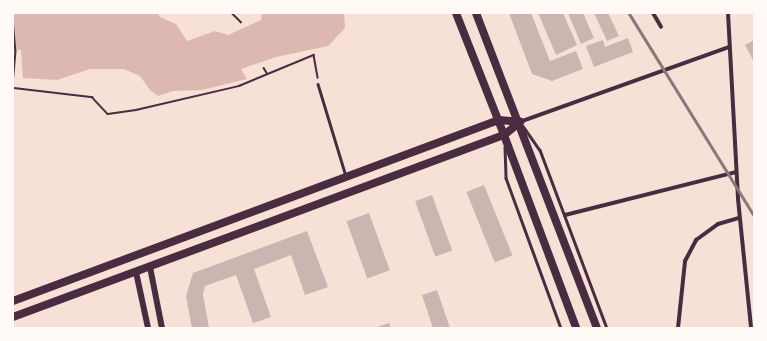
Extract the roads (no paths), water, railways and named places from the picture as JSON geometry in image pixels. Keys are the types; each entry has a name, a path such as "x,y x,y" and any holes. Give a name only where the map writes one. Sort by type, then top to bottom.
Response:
{"main road":[{"path":"456,13 499,120 576,328"},
{"path":"476,13 520,122 596,328"},
{"path":"13,301 499,120 520,122"},
{"path":"13,318 504,135 520,122"}],"street":[{"path":"653,13 661,28"},
{"path":"728,13 739,218 751,328"},
{"path":"520,122 729,47"},
{"path":"565,215 736,172"},
{"path":"678,328 685,261 696,240 718,224 739,218"},
{"path":"150,266 162,328"},
{"path":"136,272 148,328"}],"lane":[{"path":"318,84 346,177"},
{"path":"520,122 540,150 607,328"},
{"path":"504,135 506,178 560,328"}],"railway":[{"path":"629,13 754,215"}]}
